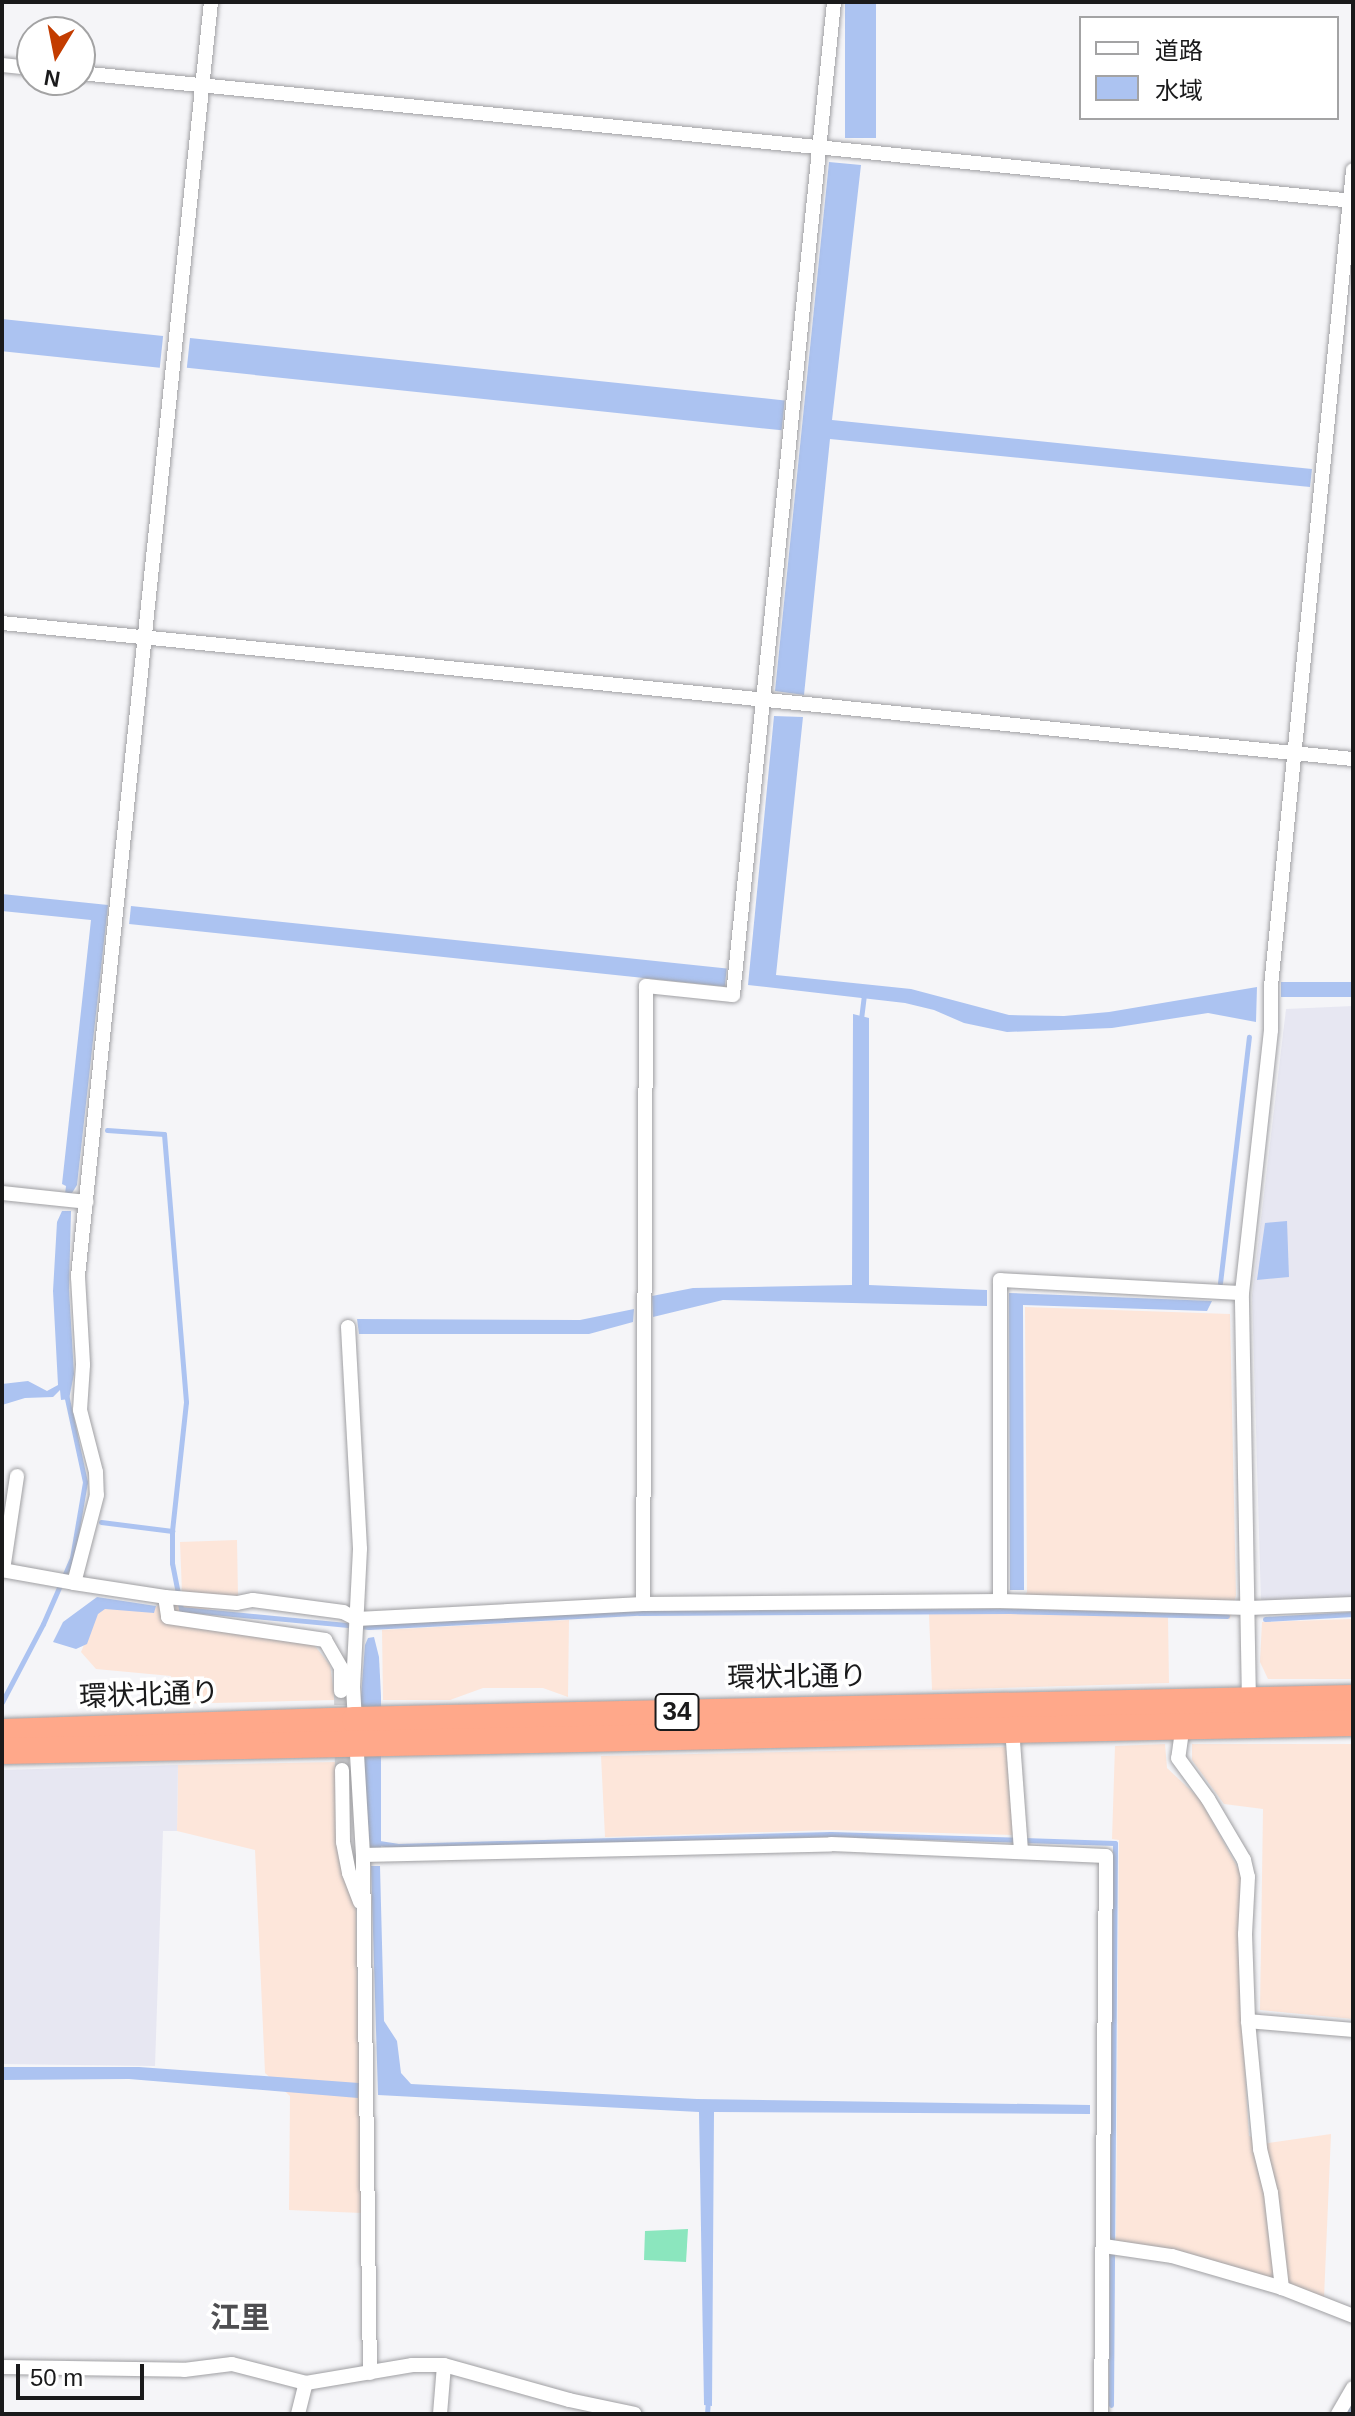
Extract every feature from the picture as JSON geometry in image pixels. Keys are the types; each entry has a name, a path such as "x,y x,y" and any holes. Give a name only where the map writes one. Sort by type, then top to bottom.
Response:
{"highway":[{"name":"環状北通り","path":"2,1751 355,1732 1249,1710 1353,1698"},
{"name":"環状北通り","path":"2,1732 1012,1728 1183,1724 1249,1710 1353,1723"}],"street":[{"path":"65,1582 97,1495 96,1472 80,1410 83,1365 78,1277 81,1201 118,901 211,2"},
{"path":"643,1604 646,986 733,995 834,2"},
{"path":"96,75 1351,200"},
{"path":"1249,1710 1242,1293 1271,1030 1271,986 1353,170"},
{"path":"2,623 1353,759"},
{"path":"2,1193 81,1201"},
{"path":"1008,1601 1000,1280 1242,1293"},
{"path":"348,1327 360,1549 355,1732 363,1855 370,2373"},
{"path":"17,1476 2,1570 168,1598 237,1603 253,1600 343,1612 357,1626 643,1604 1008,1601 1249,1608 1353,1604"},
{"path":"168,1598 168,1617 325,1640 341,1668 341,1691"},
{"path":"1183,1724 1178,1758 1208,1799 1244,1860 1248,1877 1245,1934 1248,2021 1260,2149 1271,2193 1282,2288"},
{"path":"1012,1728 1021,1852"},
{"path":"342,1770 343,1842 349,1873 363,1910"},
{"path":"363,1855 831,1844 1106,1856 1111,2247 1101,2414"},
{"path":"1248,2021 1353,2030"},
{"path":"1111,2247 1172,2256 1282,2288 1353,2316"},
{"path":"2,2367 184,2370 232,2364 306,2383 412,2365 444,2365 568,2407 635,2414"},
{"path":"440,2414 444,2365"},
{"path":"298,2414 306,2383"},
{"path":"1338,2414 1353,2388"}],"shaded area":[{"path":"1353,1006 1353,1597 1261,1601 1252,1295 1286,1009"},
{"path":"1025,1307 1230,1314 1236,1595 1230,1619 1168,1617 1169,1683 932,1690 929,1614 1011,1614 1027,1592"},
{"path":"237,1540 238,1596 177,1624 311,1641 330,1665 335,1700 170,1704 171,1676 96,1669 81,1652 100,1606 152,1609 182,1593 180,1542"},
{"path":"1353,1619 1353,1679 1268,1679 1260,1662 1262,1622"},
{"path":"569,1620 568,1697 543,1688 483,1688 450,1700 383,1700 382,1630"},
{"path":"1165,1744 1167,1768 1200,1799 1241,1874 1241,2004 1249,2136 1268,2143 1331,2134 1324,2298 1116,2243 1119,1840 1112,1839 1115,1746"},
{"path":"1192,1744 1353,1744 1353,2019 1260,2010 1263,1809 1224,1804 1192,1760"},
{"path":"1006,1747 1014,1835 831,1830 605,1837 601,1756"},
{"path":"336,1762 342,1862 356,1911 362,2213 289,2210 290,2096 265,2073 255,1850 177,1831 178,1765"},
{"path":"178,1765 177,1831 163,1831 155,2066 2,2064 2,1770"}],"green space":[{"path":"688,2229 686,2262 644,2260 645,2231"}],"water":[{"path":"845,2 876,2 876,138 845,138"},
{"path":"829,162 861,165 832,420 1312,469 1310,487 830,439 804,695 775,691"},
{"path":"2,319 163,336 160,368 2,351"},
{"path":"190,338 785,401 782,430 187,368"},
{"path":"774,716 803,717 776,975 911,989 1009,1015 1064,1016 1109,1012 1257,987 1256,1022 1208,1013 1112,1028 1007,1032 964,1023 934,1010 905,1003 748,985"},
{"path":"2,894 108,905 77,1185 72,1193 65,1194 66,1186 62,1184 91,920 2,911"},
{"path":"131,906 727,969 725,987 129,924"},
{"path":"1281,982 1353,982 1353,997 1281,997"},
{"path":"853,1014 869,1018 869,1285 987,1290 987,1306 723,1300 653,1317 652,1296 693,1288 852,1285"},
{"path":"62,1211 71,1211 69,1289 74,1374 69,1399 61,1400 60,1390 53,1397 25,1398 2,1405 2,1384 28,1381 47,1391 58,1385 53,1291 57,1222"},
{"path":"1287,1221 1289,1277 1257,1280 1265,1223"},
{"path":"1009,1293 1212,1301 1207,1311 1023,1305 1024,1590 1010,1590"},
{"path":"634,1309 633,1322 589,1334 359,1334 357,1319 580,1320"},
{"path":"97,1597 156,1606 154,1613 105,1609 98,1614 87,1644 76,1649 53,1642 63,1622"},
{"path":"374,1637 379,1657 381,1696 381,1849 370,1848 363,1764 361,1697 365,1645 368,1638"},
{"path":"371,1866 380,1866 384,2021 397,2041 401,2073 411,2084 697,2099 1090,2105 1090,2114 714,2112 712,2406 704,2405 699,2112 378,2095"},
{"path":"2,2067 139,2067 359,2083 358,2098 129,2079 2,2080"}],"waterway":[{"path":"861,1019 864,993"},
{"path":"1220,1283 1249,1037"},
{"path":"107,1130 164,1134 186,1402 172,1531 172,1563 181,1609 369,1627 639,1613 1010,1611 1227,1616"},
{"path":"2,1702 43,1624 72,1558 85,1482 66,1394"},
{"path":"101,1522 172,1531"},
{"path":"1265,1619 1353,1614"},
{"path":"379,1843 397,1846 831,1834 1115,1843 1111,2405"},
{"path":"707,2414 708,2399"},
{"path":"1348,2414 1353,2405"}],"tunnel":[{"path":"341,1691 342,1770"}],"district":[{"name":"江里","path":"240,2318"}]}
